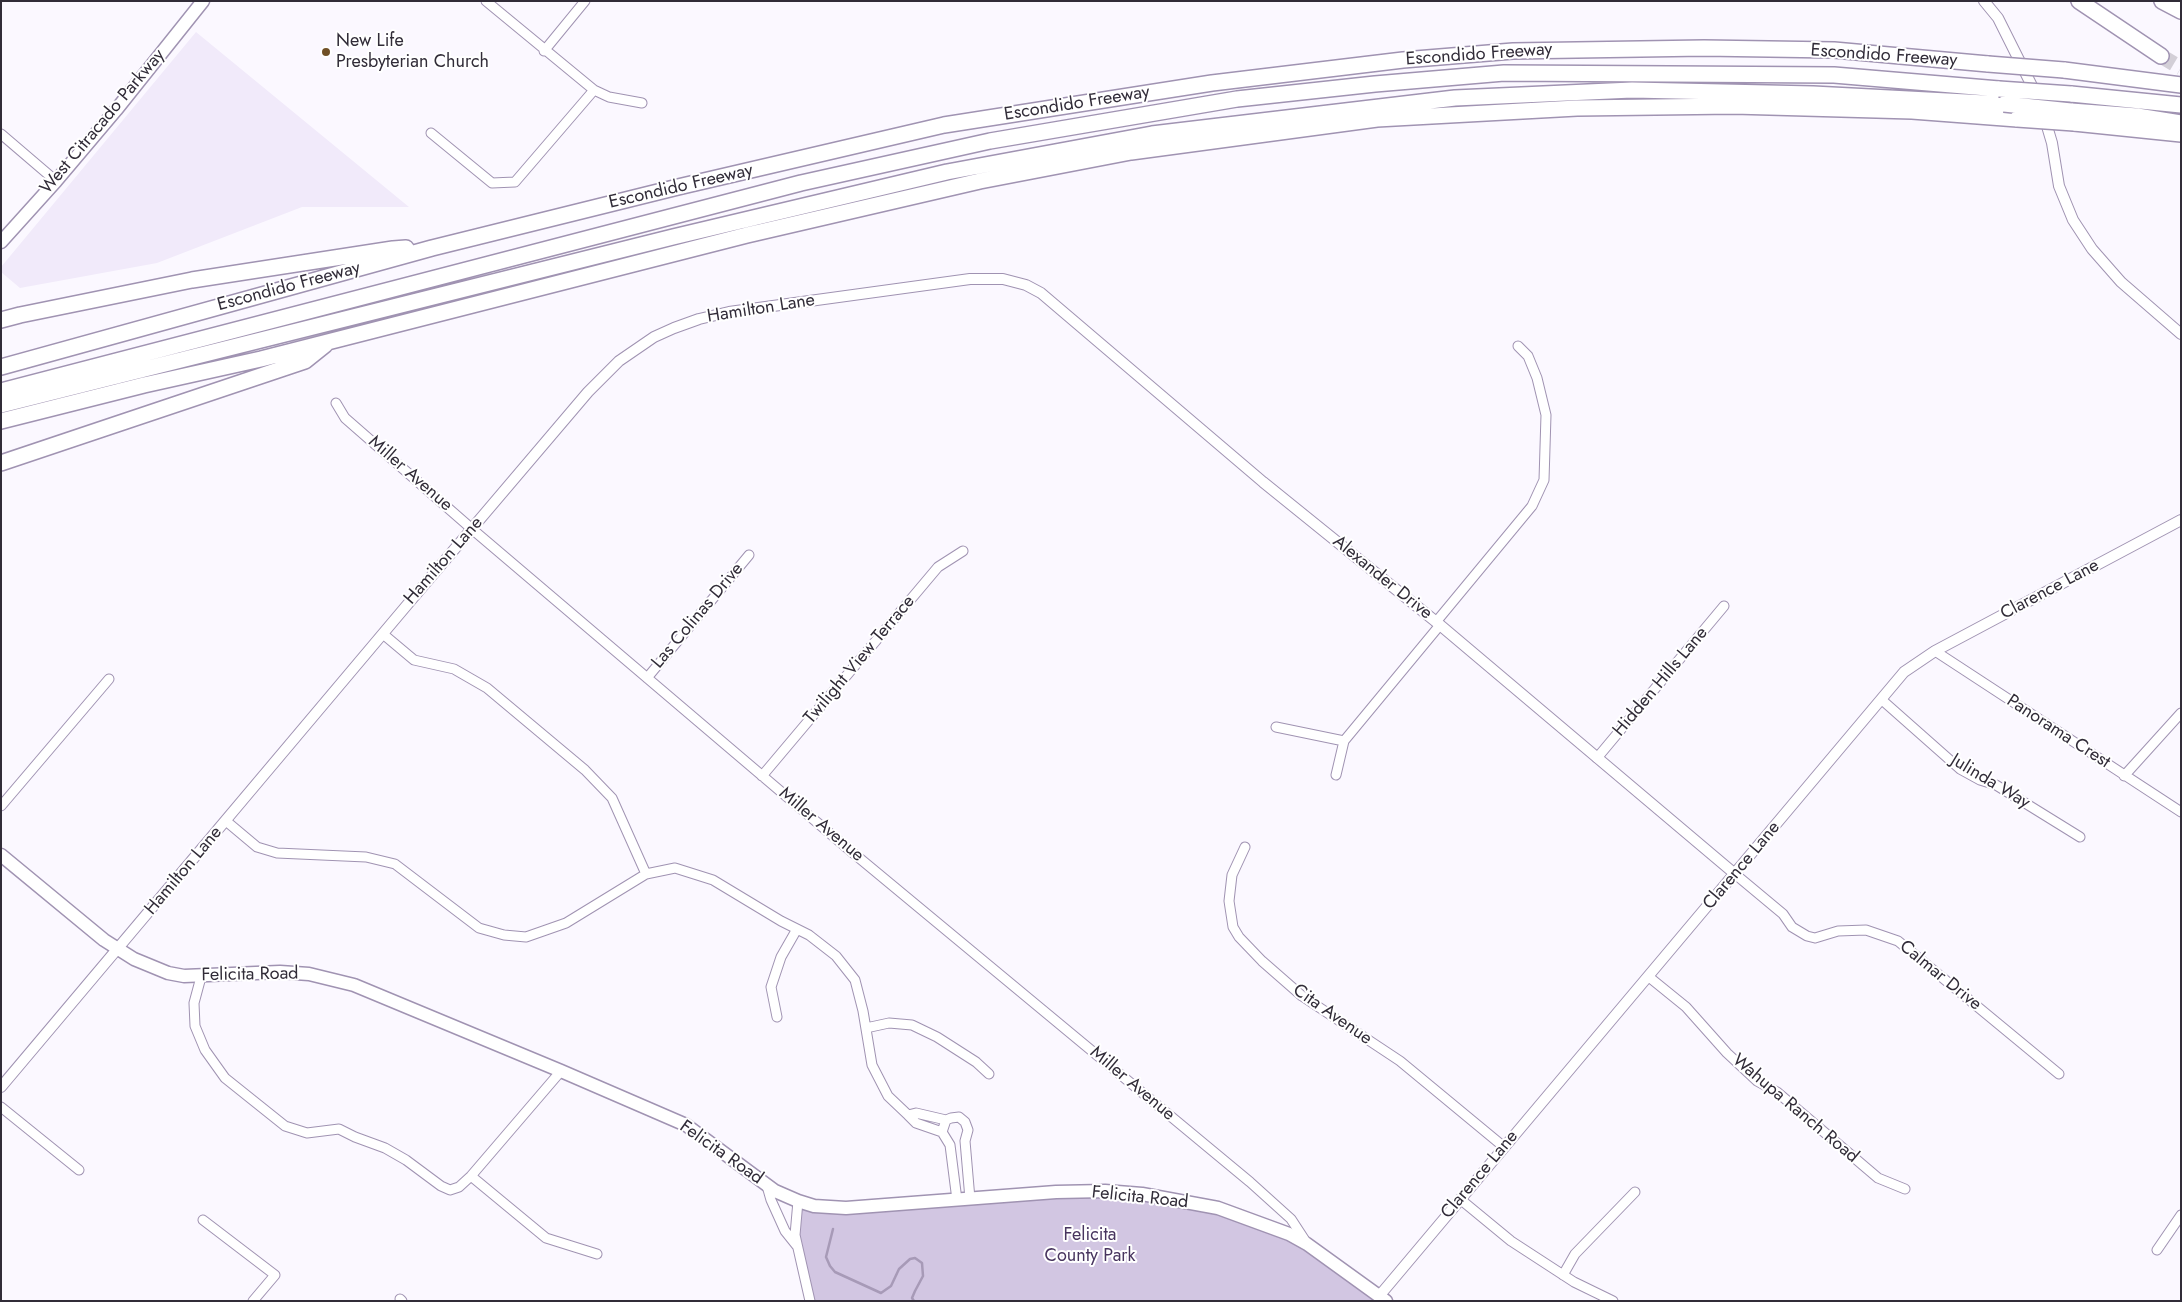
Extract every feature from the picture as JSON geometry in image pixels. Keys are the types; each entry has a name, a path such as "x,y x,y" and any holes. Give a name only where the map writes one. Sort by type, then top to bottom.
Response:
{"highway":[{"path":"2079,1 2161,56"},
{"path":"2162,1 2181,11"},
{"name":"Escondido Freeway","path":"1,367 432,248 678,187 944,125 1212,83 1336,68 1513,51 1704,48 1834,50 2064,70 2181,84"},
{"path":"1,391 801,183 990,141 1237,99 1375,84 1504,73 1834,75 2181,105"},
{"path":"1,405 664,240 947,172 1152,134 1454,98 1632,90 1813,94 2004,104 2181,134"},
{"path":"1,421 331,341 689,249 980,181 1131,152 1278,131 1377,119 1577,108 1734,106 1912,111 2017,119 2137,116 2181,123"},
{"path":"1,320 20,314 192,280 393,249 432,248"},
{"path":"1,315 20,314"},
{"path":"1,463 305,361 331,341"},
{"path":"144,385 232,347"}],"main road":[{"name":"West Citracado Parkway","path":"1,242 56,181 203,1"},
{"name":"Felicita Road","path":"1,855 104,940 134,959 168,973 201,977 280,972 309,974 336,980 561,1071 686,1125 767,1186 798,1201 822,1207 846,1208 1056,1192 1105,1191 1142,1194 1224,1210 1261,1223 1307,1244 1380,1299"}],"street":[{"path":"486,1 594,90 609,97 642,103"},
{"path":"544,50 586,1"},
{"path":"1984,1 1998,18 2039,98 2052,143 2059,186 2073,220 2092,249 2121,282 2181,334"},
{"path":"431,133 492,183 515,182 594,90"},
{"path":"1,134 56,181"},
{"name":"Hamilton Lane","path":"1,1087 472,529 604,376 636,348 674,328 730,312 970,279 1003,279 1026,285"},
{"name":"Alexander Drive","path":"1026,285 1041,293 1263,482 1438,624 1735,874"},
{"path":"1336,775 1344,742 1532,506 1544,480 1546,416 1534,370 1528,356 1518,346"},
{"name":"Miller Avenue","path":"336,403 345,418 472,529 762,776 1250,1182 1291,1220 1307,1244"},
{"name":"Clarence Lane","path":"1380,1299 1460,1199 1649,977 1904,672 1935,651 2181,520"},
{"name":"Twilight View Terrace","path":"762,776 938,567 963,551"},
{"name":"Las Colinas Drive","path":"647,678 749,555"},
{"name":"Hidden Hills Lane","path":"1597,758 1724,606"},
{"path":"383,634 414,660 454,670 487,688 585,770 612,798 646,874"},
{"name":"Panorama Crest","path":"1935,651 2181,812"},
{"path":"1,806 109,679"},
{"name":"Julinda Way","path":"1882,700 1960,769 1980,780 1996,785 2080,838"},
{"path":"2124,776 2181,713"},
{"path":"1276,727 1344,742"},
{"path":"226,821 257,847 276,853 366,857 395,864 479,928 504,935 526,937 566,923 646,874 676,868 713,880 797,929 836,956 855,980 872,1066 888,1096 916,1122 942,1132 950,1145 957,1200"},
{"name":"Cita Avenue","path":"1245,847 1232,875 1229,901 1233,928 1240,937 1262,961 1302,996 1400,1061 1504,1147"},
{"name":"Calmar Drive","path":"1735,874 1783,914 1792,927 1807,936 1815,938 1838,931 1866,930 1898,941 2059,1074"},
{"path":"777,1017 771,987 781,957 797,929"},
{"path":"201,977 193,1014 194,1026 214,1066 224,1078 277,1121 293,1130 307,1133 339,1129 385,1148 450,1190 459,1187 471,1176 561,1071"},
{"name":"Wahupa Ranch Road","path":"1649,977 1686,1006 1727,1053 1757,1081 1776,1092 1878,1178 1905,1188"},
{"path":"866,1028 889,1024 912,1025 937,1037 976,1062 989,1074"},
{"path":"1,1107 79,1170"},
{"path":"908,1114 946,1120 959,1117 965,1122 968,1130 965,1141 970,1199"},
{"path":"942,1132 946,1120"},
{"path":"471,1176 546,1238 597,1254"},
{"path":"767,1186 785,1232 797,1246"},
{"path":"1563,1275 1575,1254 1635,1192"},
{"path":"1460,1199 1511,1241 1563,1275 1613,1301"},
{"path":"798,1201 795,1225 797,1246 810,1301"},
{"path":"2157,1250 2181,1215"},
{"path":"203,1220 275,1275 254,1301"}],"shaded area":[{"path":"196,32 409,207 302,207 157,263 20,288 1,272 1,267"}],"green space":[{"name":"Felicita County Park","path":"1056,1192 1176,1200 1290,1235 1386,1301 810,1301 797,1247 798,1201 814,1206"}],"waterway":[{"path":"833,1229 826,1257 830,1266 835,1272 881,1293 891,1286 899,1269 910,1259 915,1258 922,1263 923,1276 912,1298 914,1301"}],"tunnel":[{"path":"2161,56 2181,68"}],"place":[{"name":"New Life Presbyterian Church","path":"326,52"}]}
